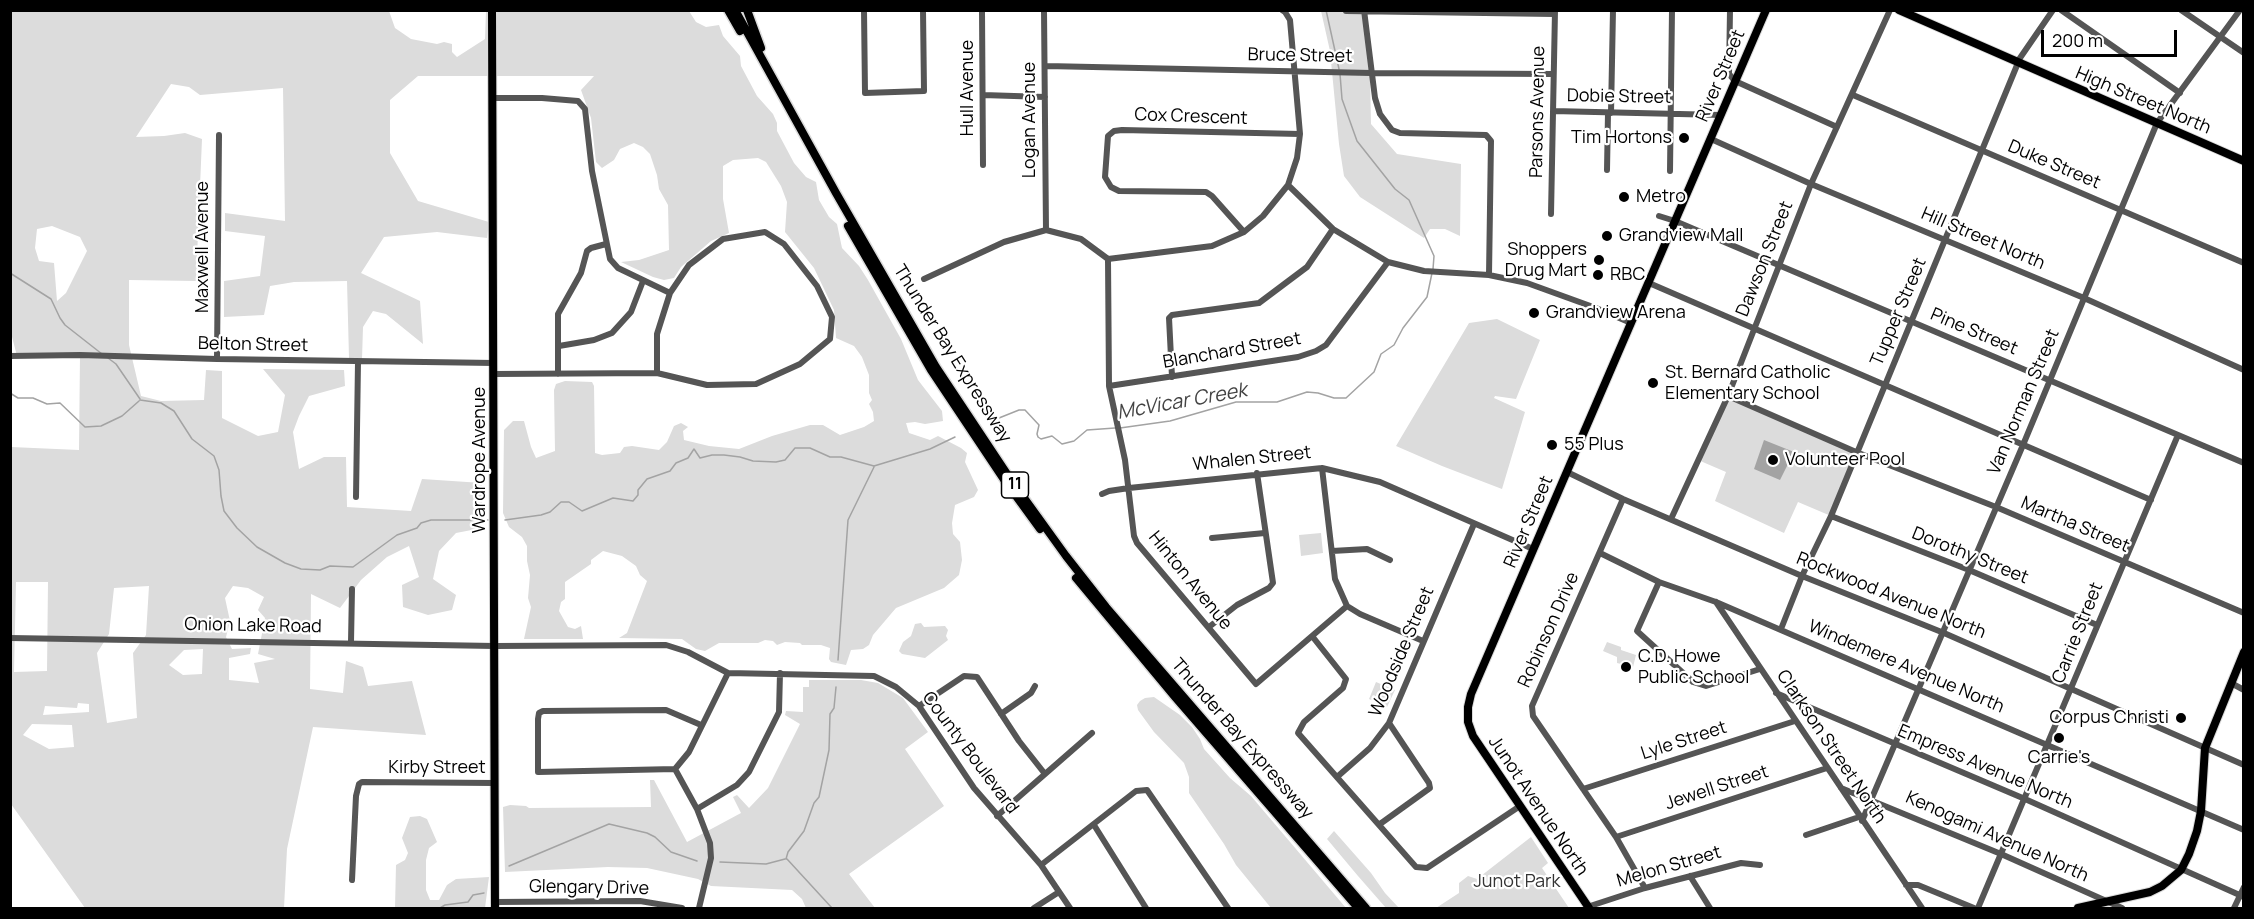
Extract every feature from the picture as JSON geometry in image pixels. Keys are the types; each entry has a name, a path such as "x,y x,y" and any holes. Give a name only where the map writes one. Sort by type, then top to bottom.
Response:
{"highway":[{"name":"Thunder Bay Expressway","path":"728,10 931,370 1005,481 1103,612 1358,909"},
{"name":"Thunder Bay Expressway","path":"735,10 936,368 1009,477 1106,607 1366,909"},
{"path":"747,10 777,87"}],"main road":[{"name":"Wardrope Avenue","path":"492,10 495,905"},
{"name":"River Street","path":"1468,717 1471,694 1766,10"},
{"name":"High Street North","path":"1899,10 2244,161"},
{"path":"2079,909 2150,892 2162,886 2181,870 2193,844 2201,811 2205,748 2244,652"},
{"name":"Junot Avenue North","path":"1468,717 1473,736 1588,908"}],"street":[{"path":"864,10 865,93 922,91 923,10"},
{"name":"Hull Avenue","path":"982,10 983,165"},
{"name":"Logan Avenue","path":"1044,10 1046,230"},
{"path":"1607,170 1613,10"},
{"path":"1670,171 1672,10"},
{"path":"1730,10 1730,74 1735,81 1837,128"},
{"name":"Dawson Street","path":"1671,519 1728,396 1811,184 1890,10"},
{"name":"Tupper Street","path":"1781,629 1802,576 1831,516 2023,53 2053,10"},
{"path":"2061,10 2180,93"},
{"path":"2181,10 2244,53"},
{"name":"Van Norman Street","path":"1861,819 1944,633 2157,123 2240,10"},
{"path":"924,279 1004,242 1046,230 1081,240 1108,259 1212,246 1244,232 1263,216 1288,185 1297,158 1300,134 1290,20 1283,11"},
{"path":"1346,11 1555,12"},
{"path":"1364,11 1371,73 1380,114 1396,132 1486,135 1491,141 1489,275"},
{"name":"Parsons Avenue","path":"1551,214 1555,12"},
{"name":"Bruce Street","path":"1046,66 1371,73 1553,74"},
{"path":"983,95 1045,97"},
{"name":"Duke Street","path":"1853,95 2244,263"},
{"path":"493,98 578,101 585,109 592,171 610,259 614,265 670,293"},
{"name":"Dobie Street","path":"1553,111 1721,115"},
{"name":"Cox Crescent","path":"1244,232 1206,192 1119,190 1110,187 1105,177 1108,136 1114,131 1122,130 1300,134"},
{"name":"Maxwell Avenue","path":"217,359 219,135"},
{"name":"Hill Street North","path":"1711,139 2244,369"},
{"path":"1288,185 1333,229 1388,262 1424,271 1489,275 1548,290 1631,323"},
{"name":"Pine Street","path":"1659,216 2244,463"},
{"path":"1172,377 1169,318 1172,315 1259,303 1307,267 1333,229"},
{"path":"494,374 657,373 707,385 756,384 800,364 830,339 832,317 817,286 784,244 765,232 723,239 689,265 670,293 657,334 657,373"},
{"path":"558,374 559,312 581,273 589,249 606,244"},
{"name":"Hinton Avenue","path":"1108,259 1109,386 1137,543 1256,684 1347,606"},
{"name":"Blanchard Street","path":"1109,386 1298,357 1316,351 1326,345 1388,262"},
{"path":"558,346 594,340 612,333 632,312 643,281"},
{"path":"1649,283 2151,500"},
{"name":"Belton Street","path":"10,356 80,355 494,363"},
{"path":"356,497 358,362"},
{"name":"Martha Street","path":"1728,396 1856,452 1996,507 2244,613"},
{"name":"Carrie Street","path":"1976,909 2025,799 2178,435"},
{"path":"1322,468 1335,579 1347,606 1366,617 1423,641"},
{"name":"Whalen Street","path":"1102,494 1109,490 1322,468 1380,483 1533,549"},
{"name":"Rockwood Avenue North","path":"1567,472 1623,499 1802,576 1944,633 2244,765"},
{"path":"1209,627 1238,605 1272,585 1257,473"},
{"name":"Robinson Drive","path":"1623,499 1532,706 1533,716 1616,837 1645,888"},
{"name":"Dorothy Street","path":"1831,516 1969,570 2097,625"},
{"name":"Woodside Street","path":"1337,777 1370,748 1389,723 1474,524"},
{"path":"1212,538 1265,533"},
{"path":"1332,551 1367,549 1390,560"},
{"name":"Windemere Avenue North","path":"1600,553 1659,582 1716,602 1781,629 2244,830"},
{"path":"1659,582 1637,631 1693,682 1707,686 1760,669"},
{"path":"351,642 352,589"},
{"name":"Clarkson Street North","path":"1716,602 1922,909"},
{"path":"1312,636 1346,679 1343,688 1308,718 1298,733 1416,867 1423,869 1520,806"},
{"name":"Onion Lake Road","path":"10,638 495,646"},
{"name":"County Boulevard","path":"495,646 666,645 688,652 728,673 874,676 896,687 919,706 974,788 1041,865 1071,909"},
{"path":"675,769 688,752 728,673"},
{"path":"697,809 737,785 749,772 779,712 780,673"},
{"path":"919,706 964,676 977,677 1018,741 1045,774"},
{"path":"2230,684 2244,690"},
{"path":"1001,714 1031,693 1035,686"},
{"name":"Empress Avenue North","path":"1776,693 2025,799 2242,896"},
{"path":"675,769 538,772 539,713 543,711 666,711 701,725"},
{"name":"Lyle Street","path":"1583,789 1795,721"},
{"path":"1380,824 1430,788 1429,783 1389,723"},
{"path":"997,816 1092,733"},
{"name":"Jewell Street","path":"1616,837 1827,768"},
{"path":"675,769 707,831 711,850 699,909"},
{"name":"Kirby Street","path":"352,880 356,796 359,784 362,782 495,783"},
{"name":"Kenogami Avenue North","path":"1840,788 2001,854 2122,909"},
{"path":"1041,865 1136,791 1143,789 1150,791 1228,909"},
{"path":"1806,835 1861,819"},
{"path":"1094,825 1144,908"},
{"name":"Melon Street","path":"1588,908 1645,888 1741,863 1760,865"},
{"path":"1690,876 1710,909"},
{"path":"1906,885 1918,885 1976,909"},
{"path":"2234,909 2242,896 2244,887"},
{"path":"1034,909 1059,891"},
{"name":"Glengary Drive","path":"495,905 639,905 682,909"}],"green space":[{"path":"10,11 389,11 395,28 411,39 437,44 444,42 452,44 452,52 457,57 485,39 486,11 689,11 696,22 706,27 719,25 723,36 740,56 741,66 757,96 773,114 777,123 777,131 794,163 806,177 816,182 819,200 829,217 837,224 842,248 859,266 868,280 901,339 918,380 942,411 943,421 925,424 906,423 909,433 930,440 938,436 961,448 967,453 965,462 978,490 974,497 955,505 952,523 953,534 960,542 962,560 959,575 944,588 896,608 873,635 869,645 863,649 851,650 846,665 831,662 830,648 821,645 785,642 777,645 773,641 765,640 758,643 719,643 705,651 696,649 682,639 619,638 627,633 647,581 640,575 636,566 622,556 603,551 591,560 591,564 565,582 565,599 561,602 559,611 568,627 575,629 581,626 583,639 524,639 531,607 528,598 530,575 527,546 522,537 509,527 503,513 504,430 513,421 524,421 536,458 555,451 554,390 556,384 565,381 592,382 594,386 595,453 602,455 620,453 624,447 632,446 659,450 667,442 674,426 681,423 688,427 683,431 684,440 709,446 739,449 810,425 823,425 840,435 874,421 869,404 872,400 869,393 869,375 862,357 854,346 836,338 834,310 814,268 785,232 787,202 781,186 766,162 758,158 733,160 723,166 723,199 729,233 711,241 681,267 674,278 664,280 621,262 639,260 669,250 668,205 659,189 650,154 643,147 634,143 620,149 614,160 602,168 596,162 591,118 581,90 594,76 418,76 390,100 390,153 418,201 489,222 487,238 437,232 384,237 361,273 420,301 423,344 386,314 373,311 363,327 362,359 349,358 347,281 294,282 270,286 264,315 224,317 224,281 260,276 265,236 225,231 225,213 285,221 283,88 200,95 189,87 171,84 136,137 185,133 202,139 196,281 129,280 129,345 141,396 161,401 204,400 206,370 222,371 222,418 258,436 278,432 285,395 263,369 344,370 345,386 309,396 299,416 293,432 299,469 324,457 346,457 347,507 411,511 422,479 482,483 482,528 456,533 439,551 433,579 456,595 452,610 428,615 403,607 402,585 419,577 409,546 387,557 361,580 340,608 311,594 310,689 343,693 346,661 363,667 368,686 412,681 426,735 313,727 287,849 284,908 85,908 11,804 11,447 79,450 80,355 17,356 11,333","holes":["52,226 80,237 87,251 66,293 57,301 54,263 39,261 35,248 37,229","16,582 48,582 47,671 14,672","149,586 146,635 133,653 137,718 107,723 97,653 109,634 114,588","233,586 248,588 264,597 258,610 265,618 258,654 275,659 254,663 259,683 229,680 229,658 250,654 251,648 232,649 226,637 230,621 225,598","203,649 202,674 183,675 169,665 184,650","78,703 89,704 89,712 43,715 45,706 77,708","32,724 72,725 74,747 49,749 23,735"]},
{"path":"1321,11 1363,11 1370,73 1371,124 1397,154 1461,164 1460,236 1445,229 1430,229 1424,238 1360,197 1344,176 1330,51"},
{"path":"1497,319 1540,340 1516,399 1495,396 1494,398 1525,412 1502,489 1396,446 1469,323"},
{"path":"1728,396 1856,452 1831,516 1798,502 1784,533 1715,501 1726,472 1698,460"},
{"path":"1321,533 1323,553 1301,556 1299,535"},
{"path":"921,623 924,627 945,626 948,630 946,636 948,640 925,658 902,654 899,651 903,642 911,636 915,624"},
{"path":"1607,642 1636,655 1633,667 1617,663 1617,657 1603,651"},
{"path":"809,680 861,680 878,683 903,698 928,732 905,749 944,806 849,874 875,908 806,908 802,899 792,890 711,886 698,879 647,868 608,867 505,872 503,807 510,805 529,808 651,807 650,780 654,780 687,842 741,813 733,797 737,795 749,808 768,788 800,724 785,715 786,711 803,712 803,687 809,687"},
{"path":"1376,682 1395,690 1387,707 1369,699"},
{"path":"1154,697 1180,715 1192,727 1204,749 1230,778 1251,796 1346,908 1271,908 1236,865 1189,793 1189,777 1184,763 1154,732 1138,710 1137,705 1140,701"},
{"path":"420,816 427,819 437,842 429,848 426,860 426,890 430,900 439,900 447,885 456,879 489,877 485,908 395,908 396,865 405,860 408,853 402,838 410,817"},
{"path":"1334,831 1399,908 1386,908 1358,876 1327,839"},
{"name":"Junot Park","path":"1531,837 1548,863 1542,868 1569,908 1436,908 1459,893 1459,883 1468,876 1477,879"}],"shaded area":[{"name":"Volunteer Pool","path":"1764,440 1794,452 1780,480 1754,469"}],"waterway":[{"name":"McVicar Creek","path":"1326,10 1339,69"},
{"name":"McVicar Creek","path":"1340,74 1342,99 1357,141 1395,189 1409,200 1434,256 1433,269"},
{"path":"10,273 51,299 65,325 102,354"},
{"name":"McVicar Creek","path":"1120,428 1170,421 1236,402 1277,402 1307,392 1334,398 1346,398 1374,372 1381,354 1394,345 1403,328 1427,297 1432,273"},
{"path":"108,358 116,364 140,399"},
{"name":"McVicar Creek","path":"10,393 18,398 33,398 47,404 60,403 85,427 101,426 122,416 139,401"},
{"name":"McVicar Creek","path":"140,400 161,403 174,411 192,439 214,456 219,470 224,511 237,528 257,547 301,569 320,570 330,566 353,567 397,535 431,520 488,520"},
{"name":"McVicar Creek","path":"994,420 1019,410 1025,410 1039,425 1038,437 1041,439 1052,436 1062,444 1074,441 1087,430 1115,428"},
{"name":"McVicar Creek","path":"505,520 541,515 550,512 561,502 569,502 582,511 613,498 633,501 647,479 670,471 676,463 688,458 694,449 700,458 724,455 753,461 776,462 785,460 795,448 810,448 830,457 841,457 874,466 930,449 955,437"},
{"path":"838,660 848,520 874,467"},
{"path":"786,859 788,852 804,831 814,803 819,797 829,750 830,714 834,708 836,687"},
{"path":"509,866 609,824 647,833 655,837 671,852 697,861"},
{"path":"720,862 766,864 785,859"},
{"path":"787,859 832,908"},
{"path":"440,908 445,905 468,902 473,895 484,893"}],"place":[{"name":"Tim Hortons","path":"1684,138"},
{"name":"Metro","path":"1624,197"},
{"name":"Grandview Mall","path":"1607,236"},
{"name":"Shoppers Drug Mart","path":"1599,260"},
{"name":"RBC","path":"1598,275"},
{"name":"Grandview Arena","path":"1534,313"},
{"name":"St. Bernard Catholic Elementary School","path":"1653,383"},
{"name":"55 Plus","path":"1552,445"},
{"name":"Volunteer Pool","path":"1773,460"},
{"name":"C.D. Howe Public School","path":"1626,667"},
{"name":"Corpus Christi","path":"2181,718"},
{"name":"Carrie's","path":"2059,738"}]}
